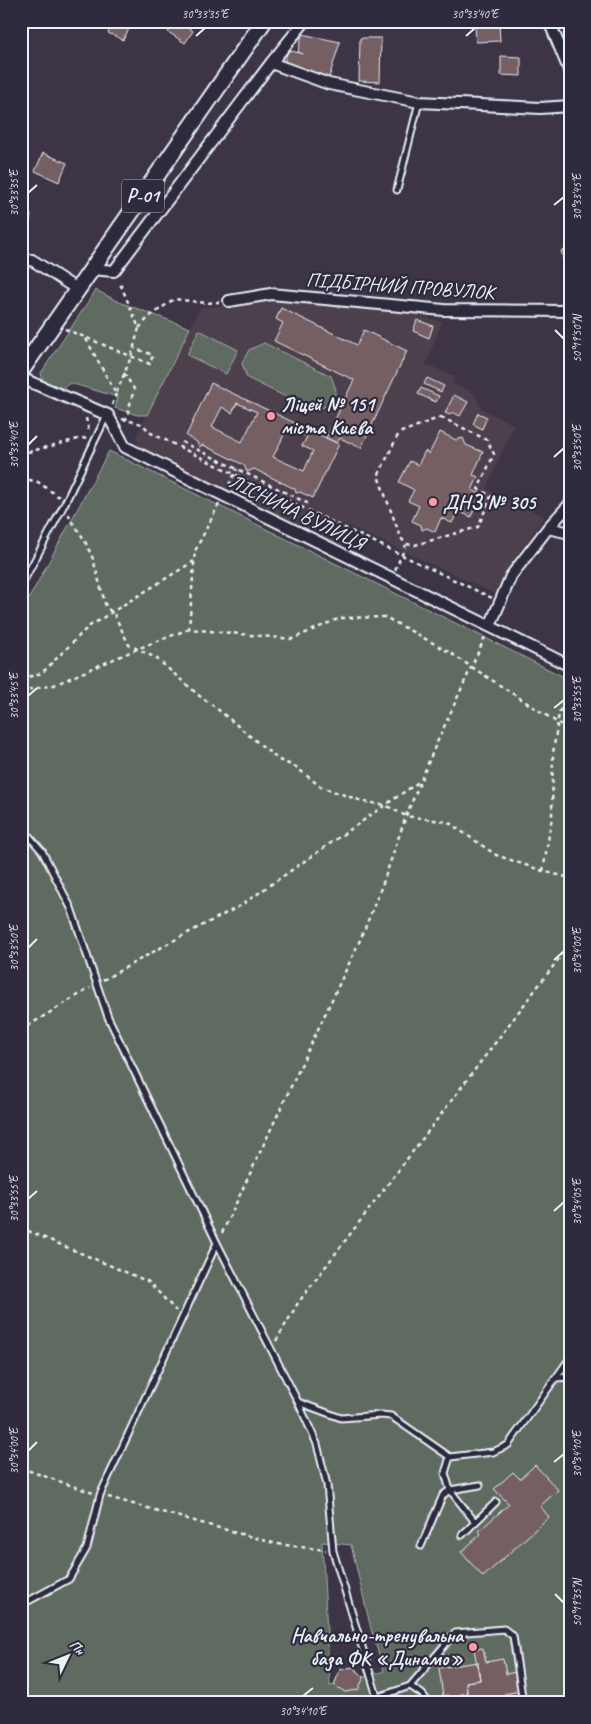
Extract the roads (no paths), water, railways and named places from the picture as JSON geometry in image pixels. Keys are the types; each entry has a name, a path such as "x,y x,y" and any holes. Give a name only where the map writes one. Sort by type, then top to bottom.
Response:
{"main road":[{"name":"Р-01","path":"21,371 264,21"}],"street":[{"path":"92,269 114,271 271,63 305,21"},
{"path":"549,21 570,72"},
{"path":"271,63 329,84 419,102 540,108 570,106"},
{"path":"21,261 32,260 78,290"},
{"name":"ПІДБІРНИЙ ПРОВУЛОК","path":"229,301 271,294 444,310 570,311"},
{"path":"21,378 108,415"},
{"name":"ЛІСНИЧА ВУЛИЦЯ","path":"108,415 125,446 570,666"},
{"path":"490,626 511,576 548,528 570,504"},
{"path":"548,528 570,533"}],"lane":[{"path":"397,190 419,102"},
{"path":"21,586 65,503 108,415"},
{"path":"21,827 42,852 71,908 108,1016 217,1243 298,1402 317,1444 327,1485 333,1551 378,1700 410,1686 455,1633 504,1629 513,1636 523,1703"},
{"path":"21,1605 69,1579 88,1548 100,1495 217,1243"},
{"path":"298,1402 341,1418 391,1416 450,1457 493,1452 508,1445 570,1358"},
{"path":"556,1378 570,1377"},
{"path":"450,1457 445,1473 450,1490 475,1522"},
{"path":"421,1546 443,1496 450,1490 480,1485"},
{"path":"462,1535 496,1502"},
{"path":"410,1686 422,1694 429,1703"}],"water":[{"path":"570,1664 570,1703 568,1703 564,1684"}],"place":[{"name":"Ліцей № 151 міста Києва","path":"271,416"},
{"name":"ДНЗ № 305","path":"433,502"},
{"name":"Навчально-тренувальна база ФК «Динамо»","path":"473,1647"}]}
